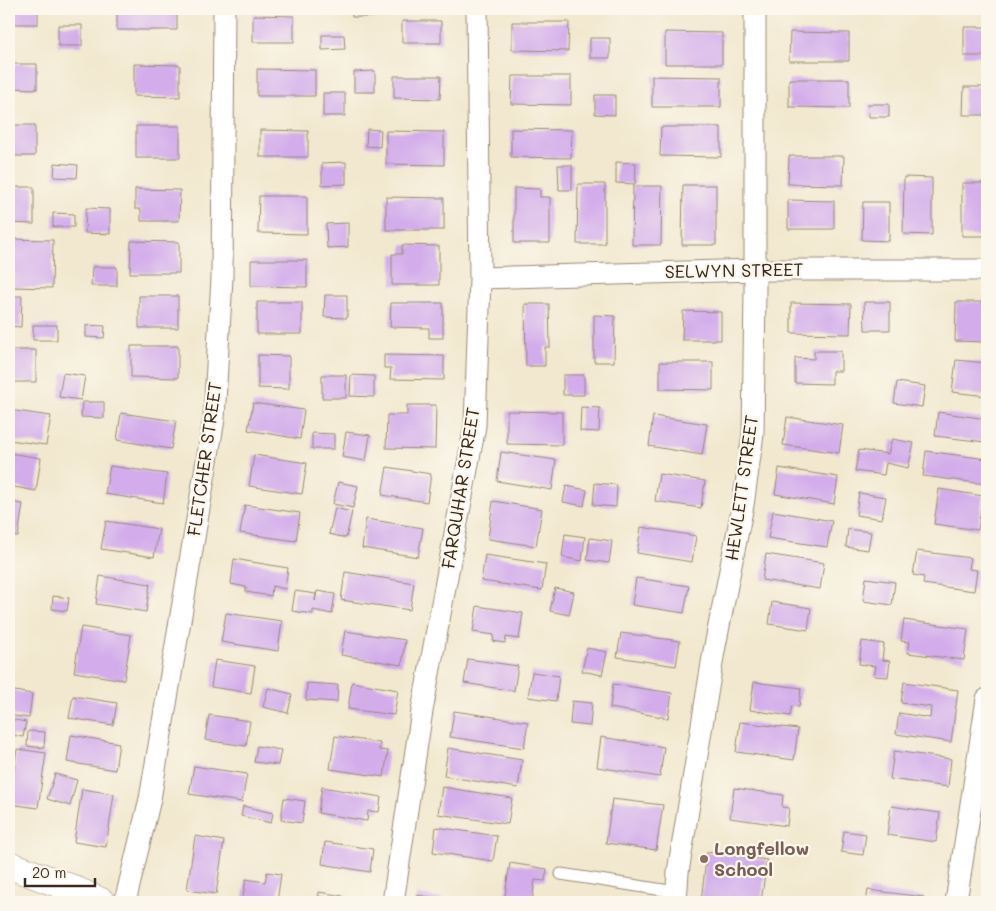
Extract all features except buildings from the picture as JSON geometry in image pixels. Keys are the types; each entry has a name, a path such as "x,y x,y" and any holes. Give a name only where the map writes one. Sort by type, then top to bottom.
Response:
{"street":[{"name":"FLETCHER STREET","path":"125,902 150,799 214,419 222,278 224,9"},
{"name":"FARQUHAR STREET","path":"393,902 422,711 475,426 480,278 477,9"},
{"name":"HEWLETT STREET","path":"676,897 678,872 712,661 743,506 753,434 755,9"},
{"name":"SELWYN STREET","path":"480,278 755,270 987,270"},
{"path":"956,902 987,699"},
{"path":"9,865 68,887 101,902"}],"lane":[{"path":"561,874 676,897"}],"place":[{"name":"Longfellow School","path":"704,859"}]}
